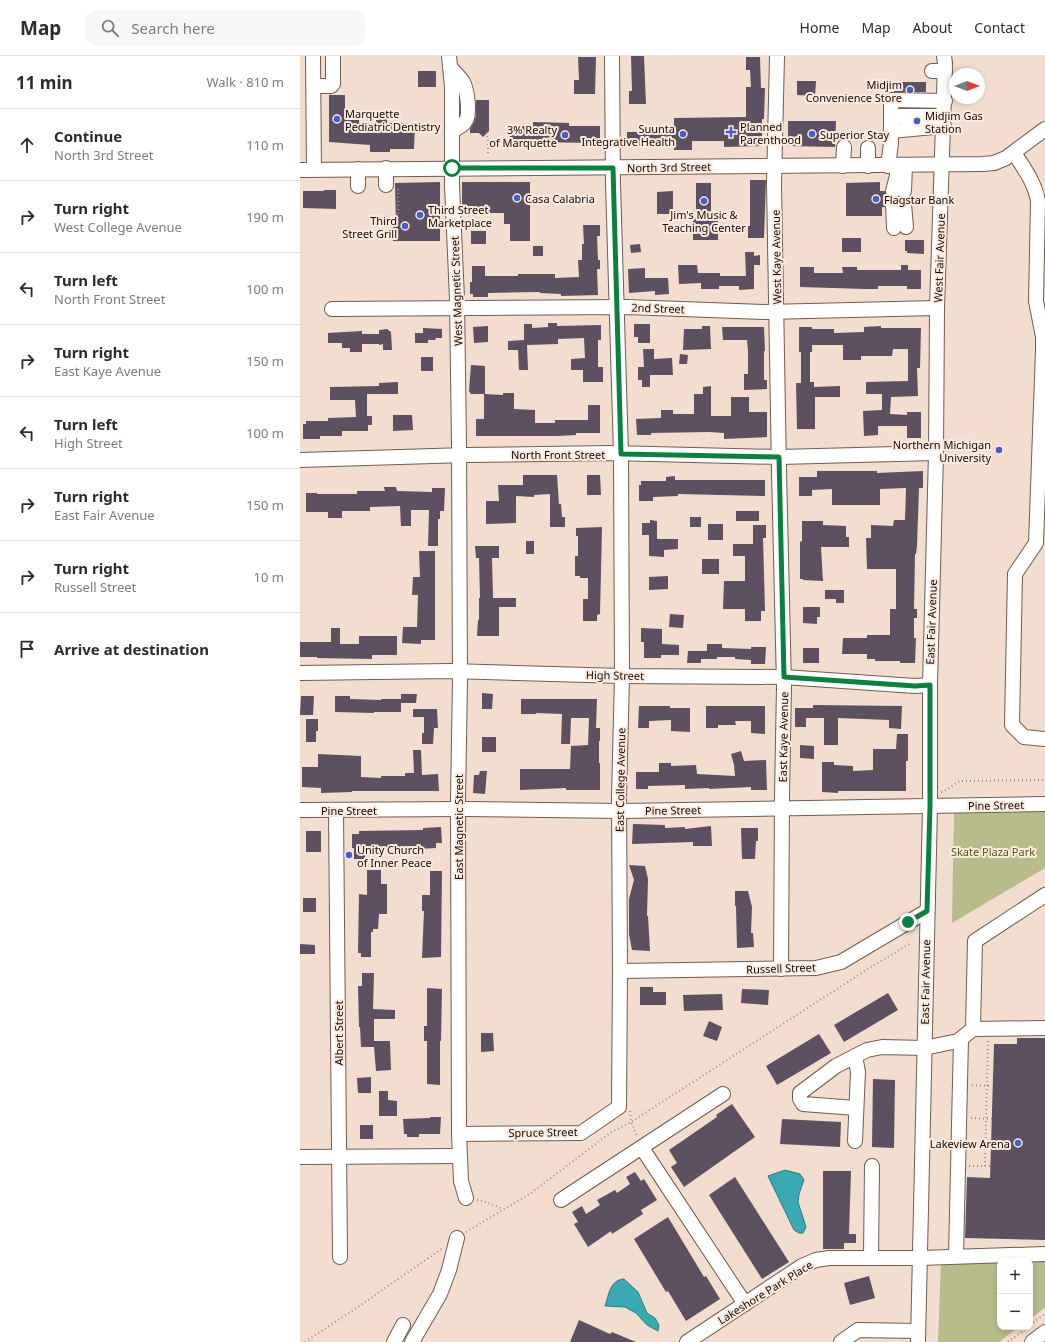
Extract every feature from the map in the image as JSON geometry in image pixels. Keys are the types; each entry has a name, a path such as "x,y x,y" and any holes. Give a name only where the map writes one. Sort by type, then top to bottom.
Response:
{"street":[{"path":"313,56 314,170"},
{"path":"314,86 331,86 333,84 334,56"},
{"name":"East College Avenue","path":"612,56 613,168 621,454 622,676 620,972 624,1107"},
{"name":"West Kaye Avenue","path":"777,56 782,114 775,166 779,457"},
{"name":"West Magnetic Street","path":"450,62 452,87 452,168 457,309 458,455"},
{"name":"West Fair Avenue","path":"936,454 937,308 945,101 943,63"},
{"path":"900,227 897,168 891,143 895,131 895,116 891,100 945,101"},
{"path":"895,116 944,121"},
{"path":"895,131 944,121"},
{"name":"North 3rd Street","path":"300,170 386,168 775,166 868,166 897,168 994,163 1000,162 1014,153 1045,129"},
{"path":"843,166 844,147"},
{"path":"868,148 868,166"},
{"path":"1014,153 1034,185 1038,201 1036,301 1042,319 1043,350 1036,543 1038,551 1016,574 1012,725 1024,737 1045,739"},
{"path":"386,168 392,187"},
{"path":"358,169 358,186"},
{"name":"2nd Street","path":"332,310 617,308 777,312 937,308"},
{"name":"North Front Street","path":"300,460 458,455 621,454 779,457 936,454"},
{"name":"East Fair Avenue","path":"918,1337 930,806 930,685 936,454"},
{"name":"East Magnetic Street","path":"458,455 460,672 458,810 459,1156 461,1181 466,1198"},
{"name":"East Kaye Avenue","path":"779,457 784,677 781,969"},
{"name":"High Street","path":"300,673 460,672 622,676 784,677 915,686 930,685"},
{"name":"Pine Street","path":"300,810 620,811 1045,804"},
{"name":"Albert Street","path":"336,810 340,1257"},
{"path":"973,1029 975,941 1045,895"},
{"name":"Russell Street","path":"620,972 816,968 841,962 927,911"},
{"path":"856,1108 803,1104 800,1099 800,1093 836,1066 867,1050 882,1047 924,1048 958,1041 973,1029 1045,1028"},
{"path":"956,1256 961,1039"},
{"path":"856,1056 858,1072 856,1140"},
{"path":"562,1200 723,1094"},
{"name":"Spruce Street","path":"459,1134 581,1132 624,1107"},
{"path":"642,1148 745,1304"},
{"path":"300,1157 459,1156"},
{"path":"871,1258 872,1166"},
{"path":"412,1342 440,1294 449,1270 457,1238"},
{"name":"Lakeshore Park Place","path":"687,1342 802,1266 816,1260 829,1258 920,1258 1045,1254"},
{"path":"394,1342 403,1325"},
{"path":"841,1342 858,1330 918,1337"},
{"path":"1032,1342 1045,1332"}],"path":[{"path":"487,136 488,154"},
{"path":"392,187 399,233 392,233"},
{"path":"946,791 960,781 1045,780"},
{"path":"305,1342 457,1238 531,1193 610,1134 911,943"},
{"path":"985,1166 988,1038"},
{"path":"972,1085 992,1086"},
{"path":"624,1107 642,1148"},
{"path":"971,1118 992,1119"},
{"path":"967,1166 990,1166"},
{"path":"466,1198 483,1201 504,1209"},
{"path":"1033,1323 1045,1314"},
{"path":"1008,1342 1024,1330"}],"green space":[{"name":"Skate Plaza Park","path":"1045,811 1045,868 952,923 954,812"},
{"path":"941,1261 997,1261 997,1330 1015,1330 999,1342 938,1342"},
{"path":"1033,1261 1045,1261 1045,1308 1033,1317"}],"water":[{"path":"785,1170 800,1174 804,1180 798,1202 806,1227 803,1233 799,1233 794,1230 768,1176"},
{"path":"624,1279 638,1292 647,1313 655,1318 659,1325 658,1331 647,1325 636,1313 625,1307 605,1306 609,1292 613,1285 619,1280"}],"building":[{"path":"631,56 644,56 646,104 629,104 629,91 632,91"},
{"path":"578,57 596,57 595,94 574,94 574,80 579,80"},
{"path":"746,57 760,57 761,88 765,88 764,119 762,119 762,146 724,147 724,141 692,141 692,150 674,150 674,144 627,146 627,132 648,132 648,126 674,126 674,118 746,117 746,87 751,87 750,70 746,70"},
{"path":"418,71 436,71 436,87 418,87"},
{"path":"797,81 816,81 815,96 797,95"},
{"name":"Midjim Convenience Store","path":"894,82 926,82 926,92 894,92"},
{"path":"329,95 345,95 345,120 359,120 359,123 376,123 376,114 387,115 387,123 415,123 414,149 390,149 390,152 370,152 370,145 329,142"},
{"path":"476,100 489,100 489,131 483,137 479,133 470,133 470,129 476,116"},
{"name":"Superior Stay","path":"788,121 836,121 835,147 788,146"},
{"path":"533,122 569,123 569,126 600,126 600,143 525,142 525,146 510,146 510,126 533,126"},
{"path":"750,180 766,180 764,238 748,238 748,226 750,226"},
{"name":"Third Street Marketplace","path":"440,182 440,241 393,241 393,226 396,226 395,183"},
{"path":"462,182 530,182 530,241 510,241 510,224 504,224 504,213 462,213"},
{"name":"Flagstar Bank","path":"880,182 880,191 885,191 888,198 885,200 885,207 882,207 882,216 846,216 846,183"},
{"name":"Jim's Music & Teaching Center","path":"696,183 711,183 711,218 718,218 718,240 693,240 693,218 696,218"},
{"path":"336,190 336,209 303,208 303,191"},
{"path":"673,191 673,214 657,214 657,192"},
{"path":"583,225 600,225 600,236 597,236 598,260 600,260 600,269 597,269 598,295 561,296 561,294 540,292 488,293 488,297 473,297 473,294 470,294 472,266 485,266 485,276 555,274 555,278 579,277 578,260 582,260 582,244 584,244"},
{"path":"471,231 486,231 486,244 471,244"},
{"path":"842,238 861,238 861,252 842,252"},
{"path":"905,240 924,240 924,254 907,253 907,251 905,251"},
{"path":"640,244 641,252 631,253 630,245"},
{"path":"533,246 543,246 543,256 533,256"},
{"path":"745,252 754,252 754,256 760,255 760,265 754,265 754,289 739,290 739,286 719,286 719,289 701,289 701,283 679,284 678,265 697,265 698,273 720,273 720,276 746,276"},
{"path":"901,265 908,265 908,270 921,270 921,289 907,289 907,286 878,286 878,289 800,287 800,267 814,267 814,273 843,273 842,267 857,267 857,270 901,270"},
{"path":"645,268 645,278 668,278 669,294 655,295 655,291 629,293 628,269"},
{"path":"548,323 557,323 557,326 601,325 601,340 598,340 598,367 603,367 603,382 583,382 583,370 571,370 571,359 585,358 584,338 558,339 558,344 527,345 528,370 519,370 518,350 508,350 508,341 524,340 524,324 532,324 532,328 548,327"},
{"path":"634,324 650,324 650,343 638,343 638,337 634,337"},
{"path":"488,326 488,342 474,343 473,327"},
{"path":"702,326 710,326 711,349 683,350 684,329 702,329"},
{"path":"881,326 881,328 921,328 920,368 917,368 918,396 891,397 890,414 907,415 907,412 921,412 921,438 907,438 907,426 878,426 878,435 864,436 863,411 882,410 882,394 866,394 866,382 908,381 908,349 893,349 892,356 861,356 861,360 843,360 843,345 812,345 812,352 810,352 810,382 814,382 814,387 840,386 840,397 815,397 815,429 797,429 796,383 801,383 799,327 812,327 812,329 834,329 834,333 864,332 864,327"},
{"path":"722,327 764,327 764,380 767,380 767,389 744,390 744,374 748,374 747,340 723,340"},
{"path":"423,328 442,329 442,338 428,340 428,343 415,343 415,333 423,333"},
{"path":"387,329 391,332 392,350 383,350 383,344 362,344 362,352 350,352 350,348 342,348 342,343 328,343 328,333 362,331 362,334 379,334 379,330"},
{"path":"643,349 654,349 654,359 672,358 673,375 650,375 650,387 642,387 642,380 638,380 638,367 644,367"},
{"path":"680,354 688,355 687,364 679,364"},
{"path":"421,357 433,357 433,371 421,371"},
{"path":"471,365 485,366 485,394 471,394 469,391"},
{"path":"398,382 398,394 367,394 367,416 372,416 372,425 368,425 368,431 342,431 342,436 320,436 320,439 303,439 303,424 306,424 306,421 328,421 328,418 356,417 355,400 330,400 330,387 379,386 379,383"},
{"path":"711,386 711,416 731,416 731,397 749,397 749,412 767,412 767,437 724,439 724,433 709,432 651,433 651,435 637,435 636,419 661,418 661,410 673,410 673,414 694,414 694,394 703,394 703,387"},
{"path":"503,393 514,393 514,409 535,410 535,423 555,423 555,420 588,420 588,405 600,405 600,433 576,433 576,435 558,436 476,436 476,419 484,419 484,394 503,395"},
{"path":"393,415 412,415 413,430 393,431"},
{"path":"817,471 877,471 877,473 923,471 923,488 919,488 917,546 915,554 914,609 917,609 917,618 914,618 914,638 916,638 915,663 900,663 900,661 875,661 875,659 867,659 867,654 842,654 843,638 867,638 867,635 890,635 890,609 896,609 896,569 867,569 866,538 871,538 871,525 893,526 894,520 905,520 906,488 880,489 880,505 832,505 832,489 812,490 812,496 799,496 799,477 817,477"},
{"path":"523,475 557,475 559,504 561,504 562,517 565,517 565,527 550,527 550,494 534,495 534,497 516,496 516,523 486,524 486,501 499,501 498,485 523,485"},
{"path":"587,475 600,475 601,495 587,495"},
{"path":"675,476 675,480 765,480 765,496 678,494 678,496 653,497 653,501 639,501 639,485 641,485 641,481 666,481 666,477"},
{"path":"384,487 396,487 397,491 432,492 432,488 445,488 444,511 440,511 440,519 438,519 438,546 428,546 429,510 411,510 411,526 401,526 400,506 370,507 370,511 342,511 342,518 328,518 328,512 306,512 306,493 357,494 357,491 385,491"},
{"path":"736,511 759,511 759,521 736,521"},
{"path":"690,517 701,517 701,527 690,527"},
{"path":"650,520 657,521 657,539 678,539 678,549 664,550 664,557 649,556 649,535 642,535 642,523 650,523"},
{"path":"802,521 823,521 823,525 846,526 846,537 849,537 849,547 821,547 823,581 800,579 800,542 802,541"},
{"path":"708,524 723,524 723,540 708,540"},
{"path":"753,525 766,525 766,538 763,538 765,611 761,611 761,621 745,621 745,609 723,609 724,581 745,581 745,556 733,556 733,544 753,544"},
{"path":"602,527 600,614 597,615 597,621 583,621 583,599 588,599 588,578 580,578 580,576 575,576 575,556 578,556 578,536 576,536 576,528"},
{"path":"526,541 534,541 534,554 526,554"},
{"path":"475,546 499,546 499,558 492,558 493,598 516,598 516,607 499,607 499,636 477,636 480,598 479,558 476,558"},
{"path":"419,551 435,551 435,640 421,640 421,644 402,643 403,627 417,627 418,595 412,595 413,577 420,577"},
{"path":"702,559 719,559 719,574 702,574"},
{"path":"668,576 668,589 649,590 649,577"},
{"path":"825,590 844,590 844,603 836,603 836,599 825,599"},
{"path":"803,607 820,607 820,617 817,617 817,624 803,623"},
{"path":"670,614 684,615 683,628 669,627"},
{"path":"331,628 340,628 340,644 359,644 359,636 397,636 397,655 372,655 372,659 300,657 300,642 331,642"},
{"path":"641,628 662,629 662,644 679,645 679,655 661,655 661,658 644,658 644,642 641,642"},
{"path":"707,644 722,644 722,648 751,649 751,647 766,647 765,664 751,664 751,660 735,659 735,657 701,659 701,663 687,663 688,651 707,651"},
{"path":"803,648 819,648 819,663 803,663"},
{"path":"482,693 493,694 492,709 482,709"},
{"path":"401,694 417,694 416,703 401,703 401,712 335,712 335,696 350,696 350,699 381,700 401,699"},
{"path":"301,696 314,696 313,715 300,715"},
{"path":"521,699 597,699 596,728 600,728 600,790 566,790 566,788 520,790 520,769 570,769 571,746 588,745 589,718 571,718 570,744 561,744 562,714 521,714"},
{"path":"813,705 902,706 901,729 889,728 889,720 838,718 838,745 824,745 824,718 806,718 806,727 795,727 795,708 813,708"},
{"path":"639,706 670,706 670,708 690,708 690,732 671,731 671,720 649,721 649,728 638,728"},
{"path":"706,706 765,706 765,734 751,733 751,721 735,721 736,725 718,725 718,728 706,728"},
{"path":"413,709 437,709 438,728 434,728 433,744 422,744 424,717 413,717"},
{"path":"306,719 318,719 316,742 306,742"},
{"path":"897,734 908,734 906,791 822,792 822,762 834,762 834,765 853,766 853,771 873,770 873,749 896,749"},
{"path":"482,737 496,737 496,752 482,752"},
{"path":"800,745 814,746 814,759 800,758"},
{"path":"413,750 421,750 422,775 438,774 439,791 352,791 321,793 321,788 302,787 302,767 318,767 318,754 361,756 361,777 381,778 381,776 405,776 405,773 414,773"},
{"path":"741,751 744,761 766,760 767,790 751,790 751,787 685,789 685,785 648,786 648,789 636,789 636,772 659,772 659,763 671,763 671,766 696,765 697,774 735,776 731,754"},
{"path":"480,771 487,771 485,794 473,793 474,775 479,775"},
{"path":"633,824 665,825 665,828 685,827 685,829 711,826 712,846 693,846 693,842 632,844"},
{"path":"441,827 442,843 436,843 436,848 417,849 417,854 403,854 403,848 365,848 365,859 354,859 352,834 359,834 359,831 423,830 423,828"},
{"path":"741,828 758,828 758,841 756,841 755,859 742,859"},
{"path":"306,831 321,831 321,852 306,852"},
{"path":"629,865 645,866 648,879 647,916 650,951 632,950 629,934 629,899 634,880"},
{"path":"367,870 381,870 381,884 387,884 387,914 379,914 378,929 373,929 373,932 371,932 371,957 361,957 361,953 358,953 359,894 367,895"},
{"path":"430,871 442,871 441,957 422,958 424,911 422,911 422,895 430,895"},
{"path":"735,891 748,891 752,907 751,933 753,933 754,947 737,948"},
{"path":"303,898 316,898 316,912 303,912"},
{"path":"300,944 315,945 315,954 300,954"},
{"path":"362,973 374,973 373,1009 395,1010 395,1019 374,1019 374,1041 390,1041 391,1070 376,1071 374,1047 361,1047 358,986 362,986"},
{"path":"640,987 653,987 653,992 666,992 666,1005 640,1005"},
{"path":"427,988 442,989 440,1085 427,1084 427,1041 424,1041 424,1026 427,1026"},
{"path":"742,989 769,990 768,1005 741,1003"},
{"path":"888,993 898,1010 844,1042 834,1025"},
{"path":"722,994 723,1010 684,1011 683,995"},
{"path":"709,1021 722,1027 717,1041 703,1036"},
{"path":"481,1033 493,1033 494,1051 481,1052"},
{"path":"819,1034 831,1053 777,1085 766,1066"},
{"name":"Lakeview Arena","path":"1017,1038 1045,1038 1045,1240 965,1238 967,1177 990,1178 994,1044 1017,1044"},
{"path":"371,1077 371,1093 358,1093 357,1078"},
{"path":"873,1079 895,1080 894,1148 872,1147"},
{"path":"379,1091 388,1091 388,1100 397,1101 397,1116 379,1116"},
{"path":"732,1104 755,1137 684,1187 671,1167 677,1163 669,1150 717,1117 716,1115"},
{"path":"441,1117 440,1134 419,1134 419,1137 407,1137 407,1134 404,1134 403,1119"},
{"path":"782,1119 841,1122 840,1147 780,1144"},
{"path":"360,1125 373,1125 373,1139 360,1139"},
{"path":"823,1171 851,1171 849,1234 856,1234 856,1243 844,1243 844,1249 823,1249"},
{"path":"635,1172 641,1181 644,1179 657,1200 641,1210 643,1214 612,1234 611,1231 588,1247 574,1224 578,1222 572,1212 582,1206 586,1214 600,1205 597,1200 615,1190 617,1193 630,1184 626,1177"},
{"path":"735,1177 789,1262 762,1279 709,1195"},
{"path":"668,1217 704,1277 706,1276 720,1299 686,1321 668,1291 666,1292 634,1239"},
{"path":"869,1276 875,1298 850,1305 844,1283"},
{"path":"579,1320 610,1334 612,1332 636,1342 570,1342"}],"place":[{"name":"Midjim Convenience Store","path":"910,90"},
{"name":"Marquette Pediatric Dentistry","path":"337,119"},
{"name":"Midjim Gas Station","path":"917,121"},
{"name":"Planned Parenthood","path":"731,132"},
{"name":"Suunta Integrative Health","path":"683,134"},
{"name":"Superior Stay","path":"812,134"},
{"name":"3% Realty of Marquette","path":"565,135"},
{"name":"Casa Calabria","path":"517,198"},
{"name":"Flagstar Bank","path":"876,199"},
{"name":"Jim's Music & Teaching Center","path":"704,201"},
{"name":"Third Street Marketplace","path":"420,215"},
{"name":"Third Street Grill","path":"405,226"},
{"name":"Northern Michigan University","path":"999,450"},
{"name":"Unity Church of Inner Peace","path":"349,855"},
{"name":"Lakeview Arena","path":"1018,1143"}],"route":[{"path":"452,168 613,168 621,454 779,457 784,677 915,686 930,685 930,806 927,911 908,922"}]}
